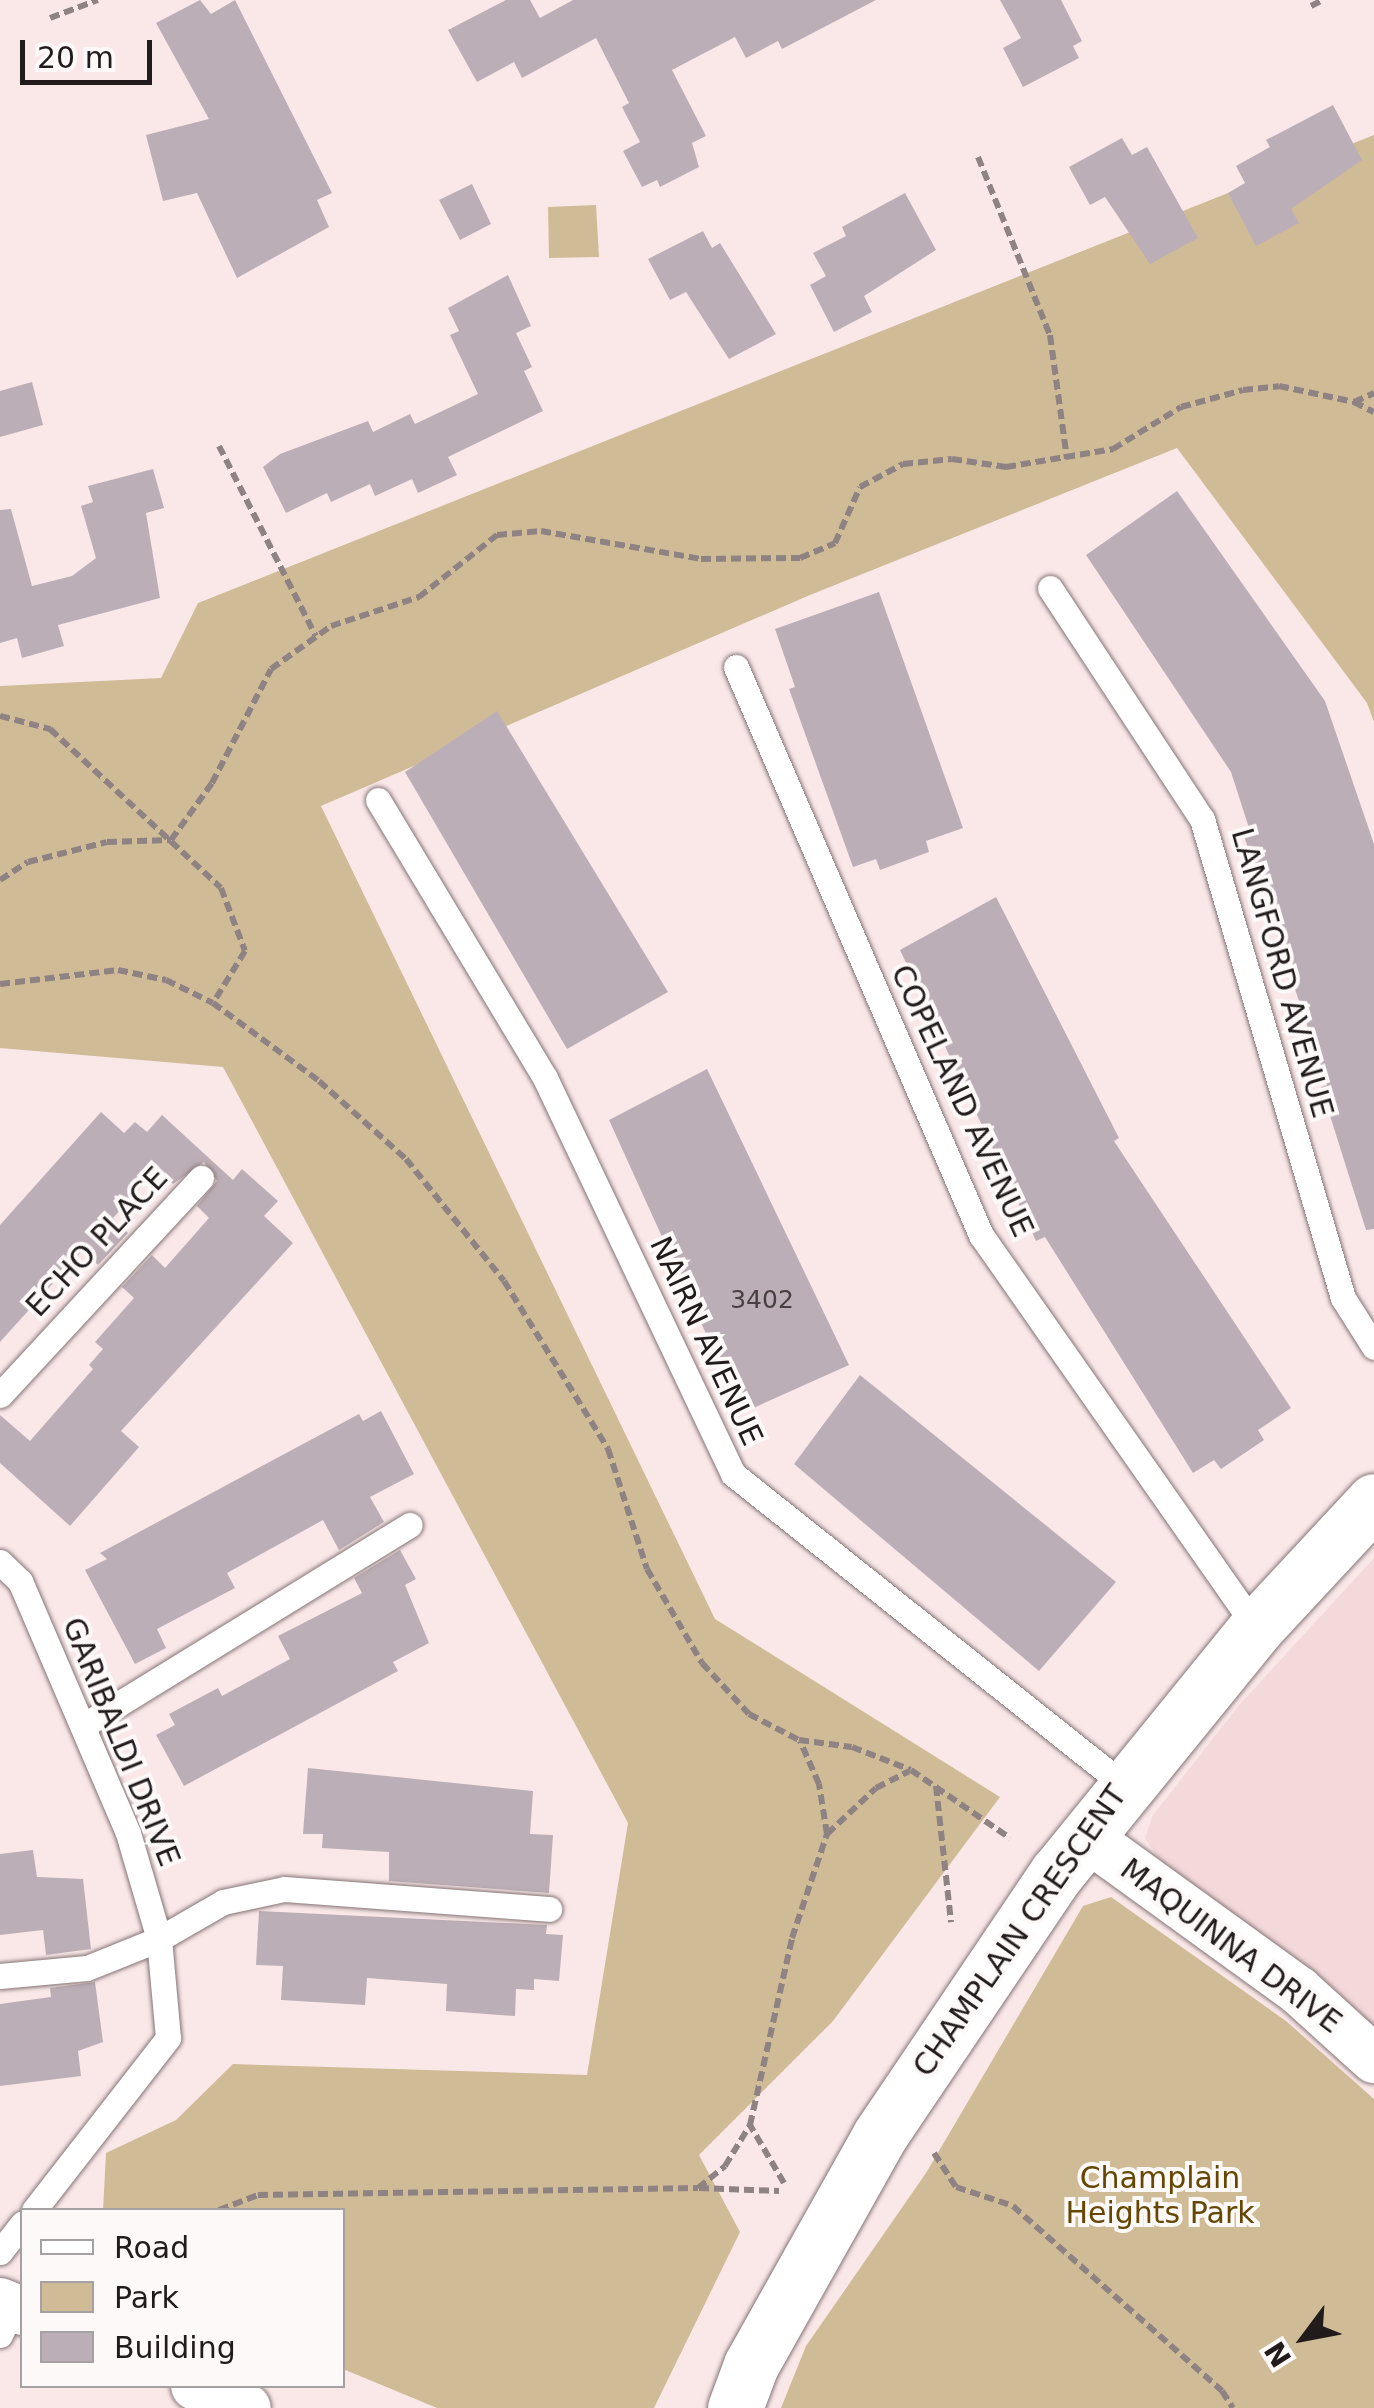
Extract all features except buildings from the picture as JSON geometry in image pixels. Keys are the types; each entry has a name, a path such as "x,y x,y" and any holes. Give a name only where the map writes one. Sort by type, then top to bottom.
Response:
{"street":[{"name":"CHAMPLAIN CRESCENT","path":"735,2408 752,2365 880,2135 1085,1836 1256,1628 1374,1501"},
{"name":"MAQUINNA DRIVE","path":"1085,1836 1298,1990 1374,2058"},
{"path":"201,2388 248,2408"}],"lane":[{"name":"LANGFORD AVENUE","path":"1050,588 1202,820 1344,1298 1374,1347"},
{"name":"COPELAND AVENUE","path":"736,667 981,1235 1256,1628"},
{"name":"NAIRN AVENUE","path":"378,800 545,1078 734,1474 1124,1784"},
{"name":"ECHO PLACE","path":"0,1395 201,1178"},
{"path":"86,1724 410,1525"},
{"name":"GARIBALDI DRIVE","path":"0,1562 20,1582 86,1724 128,1832 158,1940 168,2038 36,2208"},
{"path":"0,1976 86,1968 158,1940 222,1902 284,1888 549,1909"},
{"path":"0,2252 20,2227"}],"path":[{"path":"50,18 98,0"},
{"path":"1311,6 1324,0"},
{"path":"978,157 1050,335 1067,459"},
{"path":"171,840 212,783 272,669 316,636 419,597 497,535 541,531 700,559 800,558 835,543 860,487 903,464 952,459 1006,467 1067,459 1113,449 1181,407 1244,390 1279,386 1354,402 1374,412"},
{"path":"1354,402 1374,393"},
{"path":"219,446 316,636"},
{"path":"0,716 50,730 221,888 245,951 214,1003"},
{"path":"0,880 28,862 107,842 171,840"},
{"path":"0,984 118,970 166,980 214,1003 319,1081 406,1159 504,1281 608,1449 648,1570 702,1663 749,1714 800,1740 852,1747 910,1770 1010,1838"},
{"path":"698,2188 725,2166 750,2125 792,1938 827,1834 819,1784 800,1740"},
{"path":"827,1834 876,1788 910,1770"},
{"path":"936,1785 951,1922"},
{"path":"224,2208 258,2195 782,2186 750,2125"},
{"path":"934,2153 956,2187 1013,2206 1222,2390 1233,2408"}],"shaded area":[{"path":"1374,1558 1374,2029 1161,1863 1145,1838 1153,1815 1240,1704"}],"green space":[{"path":"1374,135 1374,722 1367,703 1177,448 810,595 321,806 715,1619 1000,1797 833,2021 699,2155 740,2232 654,2408 437,2408 345,2370 345,2208 103,2208 106,2153 176,2120 233,2064 587,2075 628,1823 223,1067 0,1048 0,686 161,678 198,603"},
{"path":"596,205 599,257 549,258 548,207"},
{"name":"Champlain Heights Park","path":"1111,1897 1286,2021 1374,2099 1374,2408 781,2408 806,2346 926,2173 1083,1906"}]}
